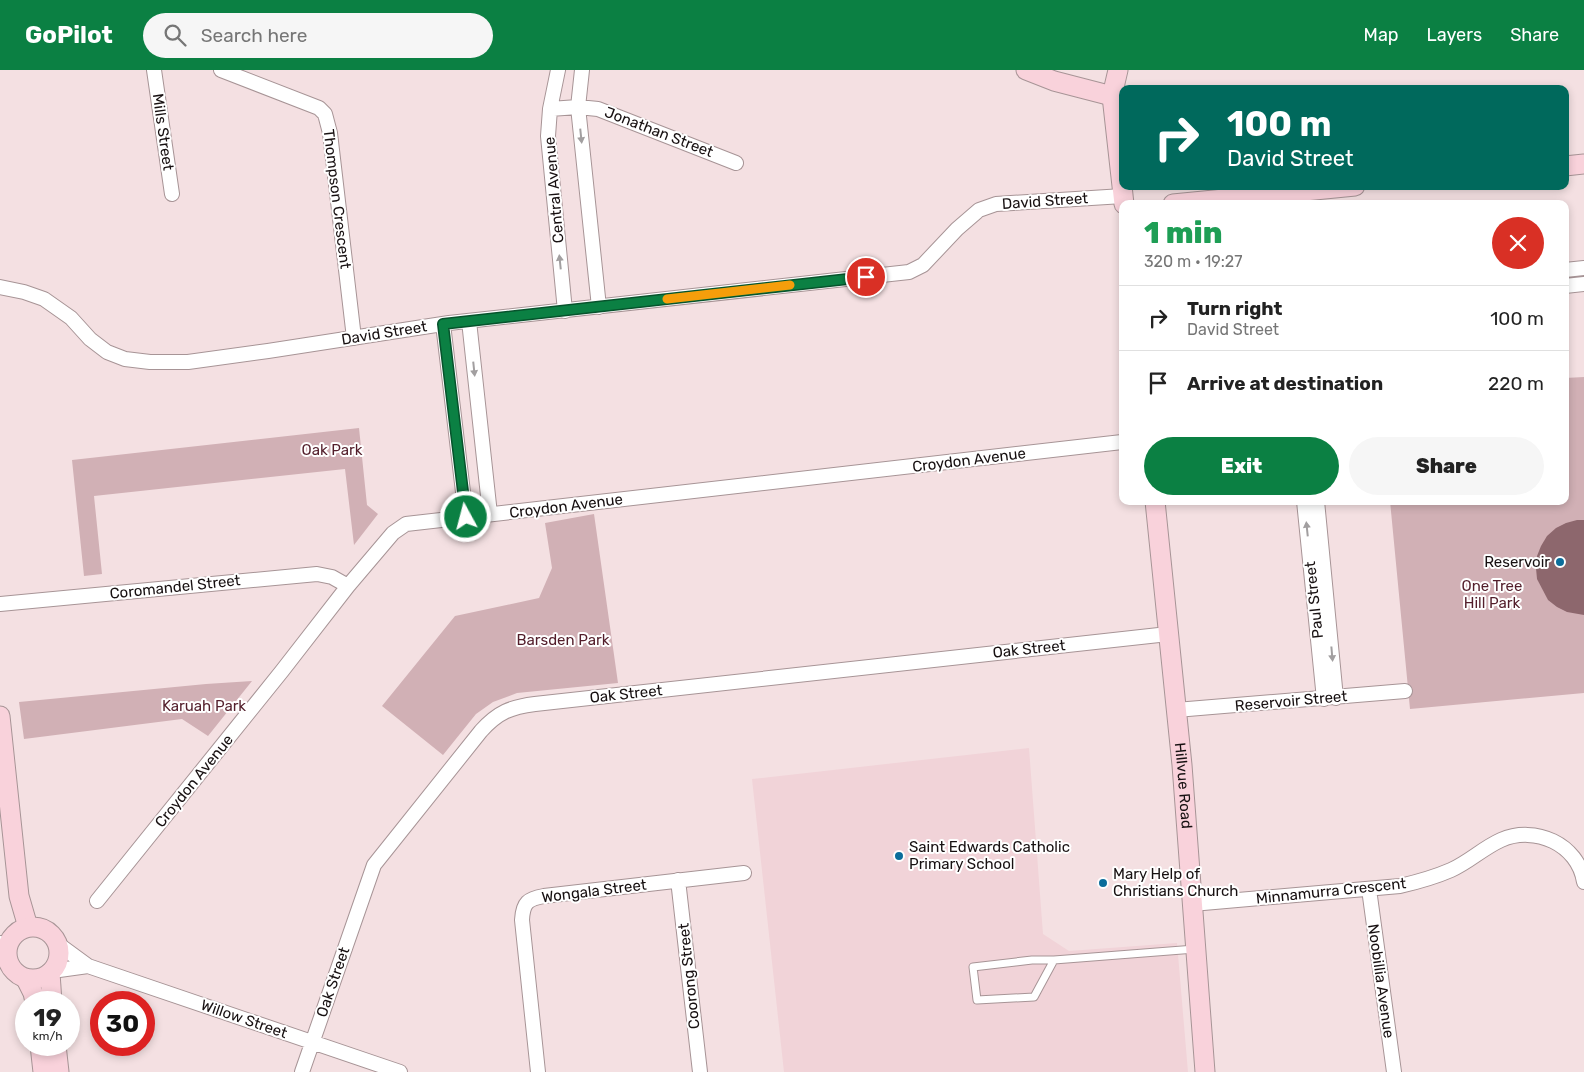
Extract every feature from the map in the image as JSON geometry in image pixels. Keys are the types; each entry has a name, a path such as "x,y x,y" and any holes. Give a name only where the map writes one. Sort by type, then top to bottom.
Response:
{"street":[{"name":"Mills Street","path":"154,70 172,194"},
{"name":"Thompson Crescent","path":"221,70 319,108 324,114 330,133 354,338"},
{"name":"Central Avenue","path":"558,70 550,108 548,136 565,310"},
{"path":"582,70 578,107 599,307"},
{"path":"1026,70 1112,96"},
{"path":"1118,70 1112,96 1119,162"},
{"name":"Jonathan Street","path":"550,108 598,108 736,163"},
{"path":"1569,166 1584,164"},
{"path":"1214,200 1315,190"},
{"name":"David Street","path":"0,287 24,292 44,300 70,318 90,339 107,352 125,359 188,362 443,324 909,272 923,265 957,229 979,210 996,204 1119,200"},
{"path":"1569,270 1584,268"},
{"path":"1569,286 1584,284"},
{"path":"469,321 490,514"},
{"path":"443,324 466,517"},
{"name":"Croydon Avenue","path":"97,901 348,586 394,532 406,524 1119,442"},
{"name":"Hillvue Road","path":"1155,505 1176,710 1205,1072"},
{"name":"Paul Street","path":"1305,505 1330,699"},
{"name":"Paul Street","path":"1317,505 1330,699"},
{"name":"Coromandel Street","path":"0,604 317,574 332,577 348,586"},
{"name":"Oak Street","path":"302,1072 374,865 491,719 504,711 518,706 535,704 1168,634"},
{"name":"Reservoir Street","path":"1176,710 1330,699 1405,691"},
{"path":"0,716 19,896 28,927"},
{"name":"Minnamurra Crescent","path":"1192,904 1400,886 1452,870 1500,841 1523,835 1540,836 1556,841 1568,850 1578,862 1584,882"},
{"name":"Wongala Street","path":"538,1072 522,920 522,910 526,903 533,898 544,896 744,873"},
{"name":"Coorong Street","path":"678,880 700,1072"},
{"name":"Noobillia Avenue","path":"1369,889 1394,1072"},
{"path":"52,972 44,978 35,980 19,976 12,970 8,962 4,944 15,933 28,927 42,928 54,938 58,944 59,958 52,972 52,991"},
{"name":"Willow Street","path":"58,944 88,966 400,1072"},
{"name":"Willow Street","path":"52,972 88,966"},
{"path":"26,979 32,991"},
{"path":"41,1056 43,1072"},
{"path":"57,1056 59,1072"}],"lane":[{"path":"1054,960 1034,997 977,1000 973,967 1032,960 1196,949"}],"shaded area":[{"name":"Saint Edwards Catholic Primary School","path":"1029,748 1043,934 1069,951 1177,943 1188,1072 784,1072 752,779"}],"green space":[{"name":"One Tree Hill Park","path":"1584,377 1584,693 1410,709 1390,505 1569,505 1569,378"},
{"name":"Oak Park","path":"359,428 367,505 378,514 354,545 345,469 94,496 102,574 84,576 72,460"},
{"name":"Barsden Park","path":"594,514 618,683 517,693 493,702 476,714 443,755 382,706 455,616 539,598 552,568 545,523"},
{"name":"Karuah Park","path":"252,681 208,736 182,719 24,739 19,702"}],"building":[{"name":"Reservoir","path":"1577,520 1584,520 1584,615 1567,612 1548,600 1537,579 1536,568 1537,556 1547,536 1556,528"}],"slow traffic":[{"path":"667,299 790,285"}],"place":[{"name":"Reservoir","path":"1560,562"},
{"name":"Saint Edwards Catholic Primary School","path":"899,856"},
{"name":"Mary Help of Christians Church","path":"1103,883"}],"route":[{"path":"466,517 443,324 866,277"}]}
